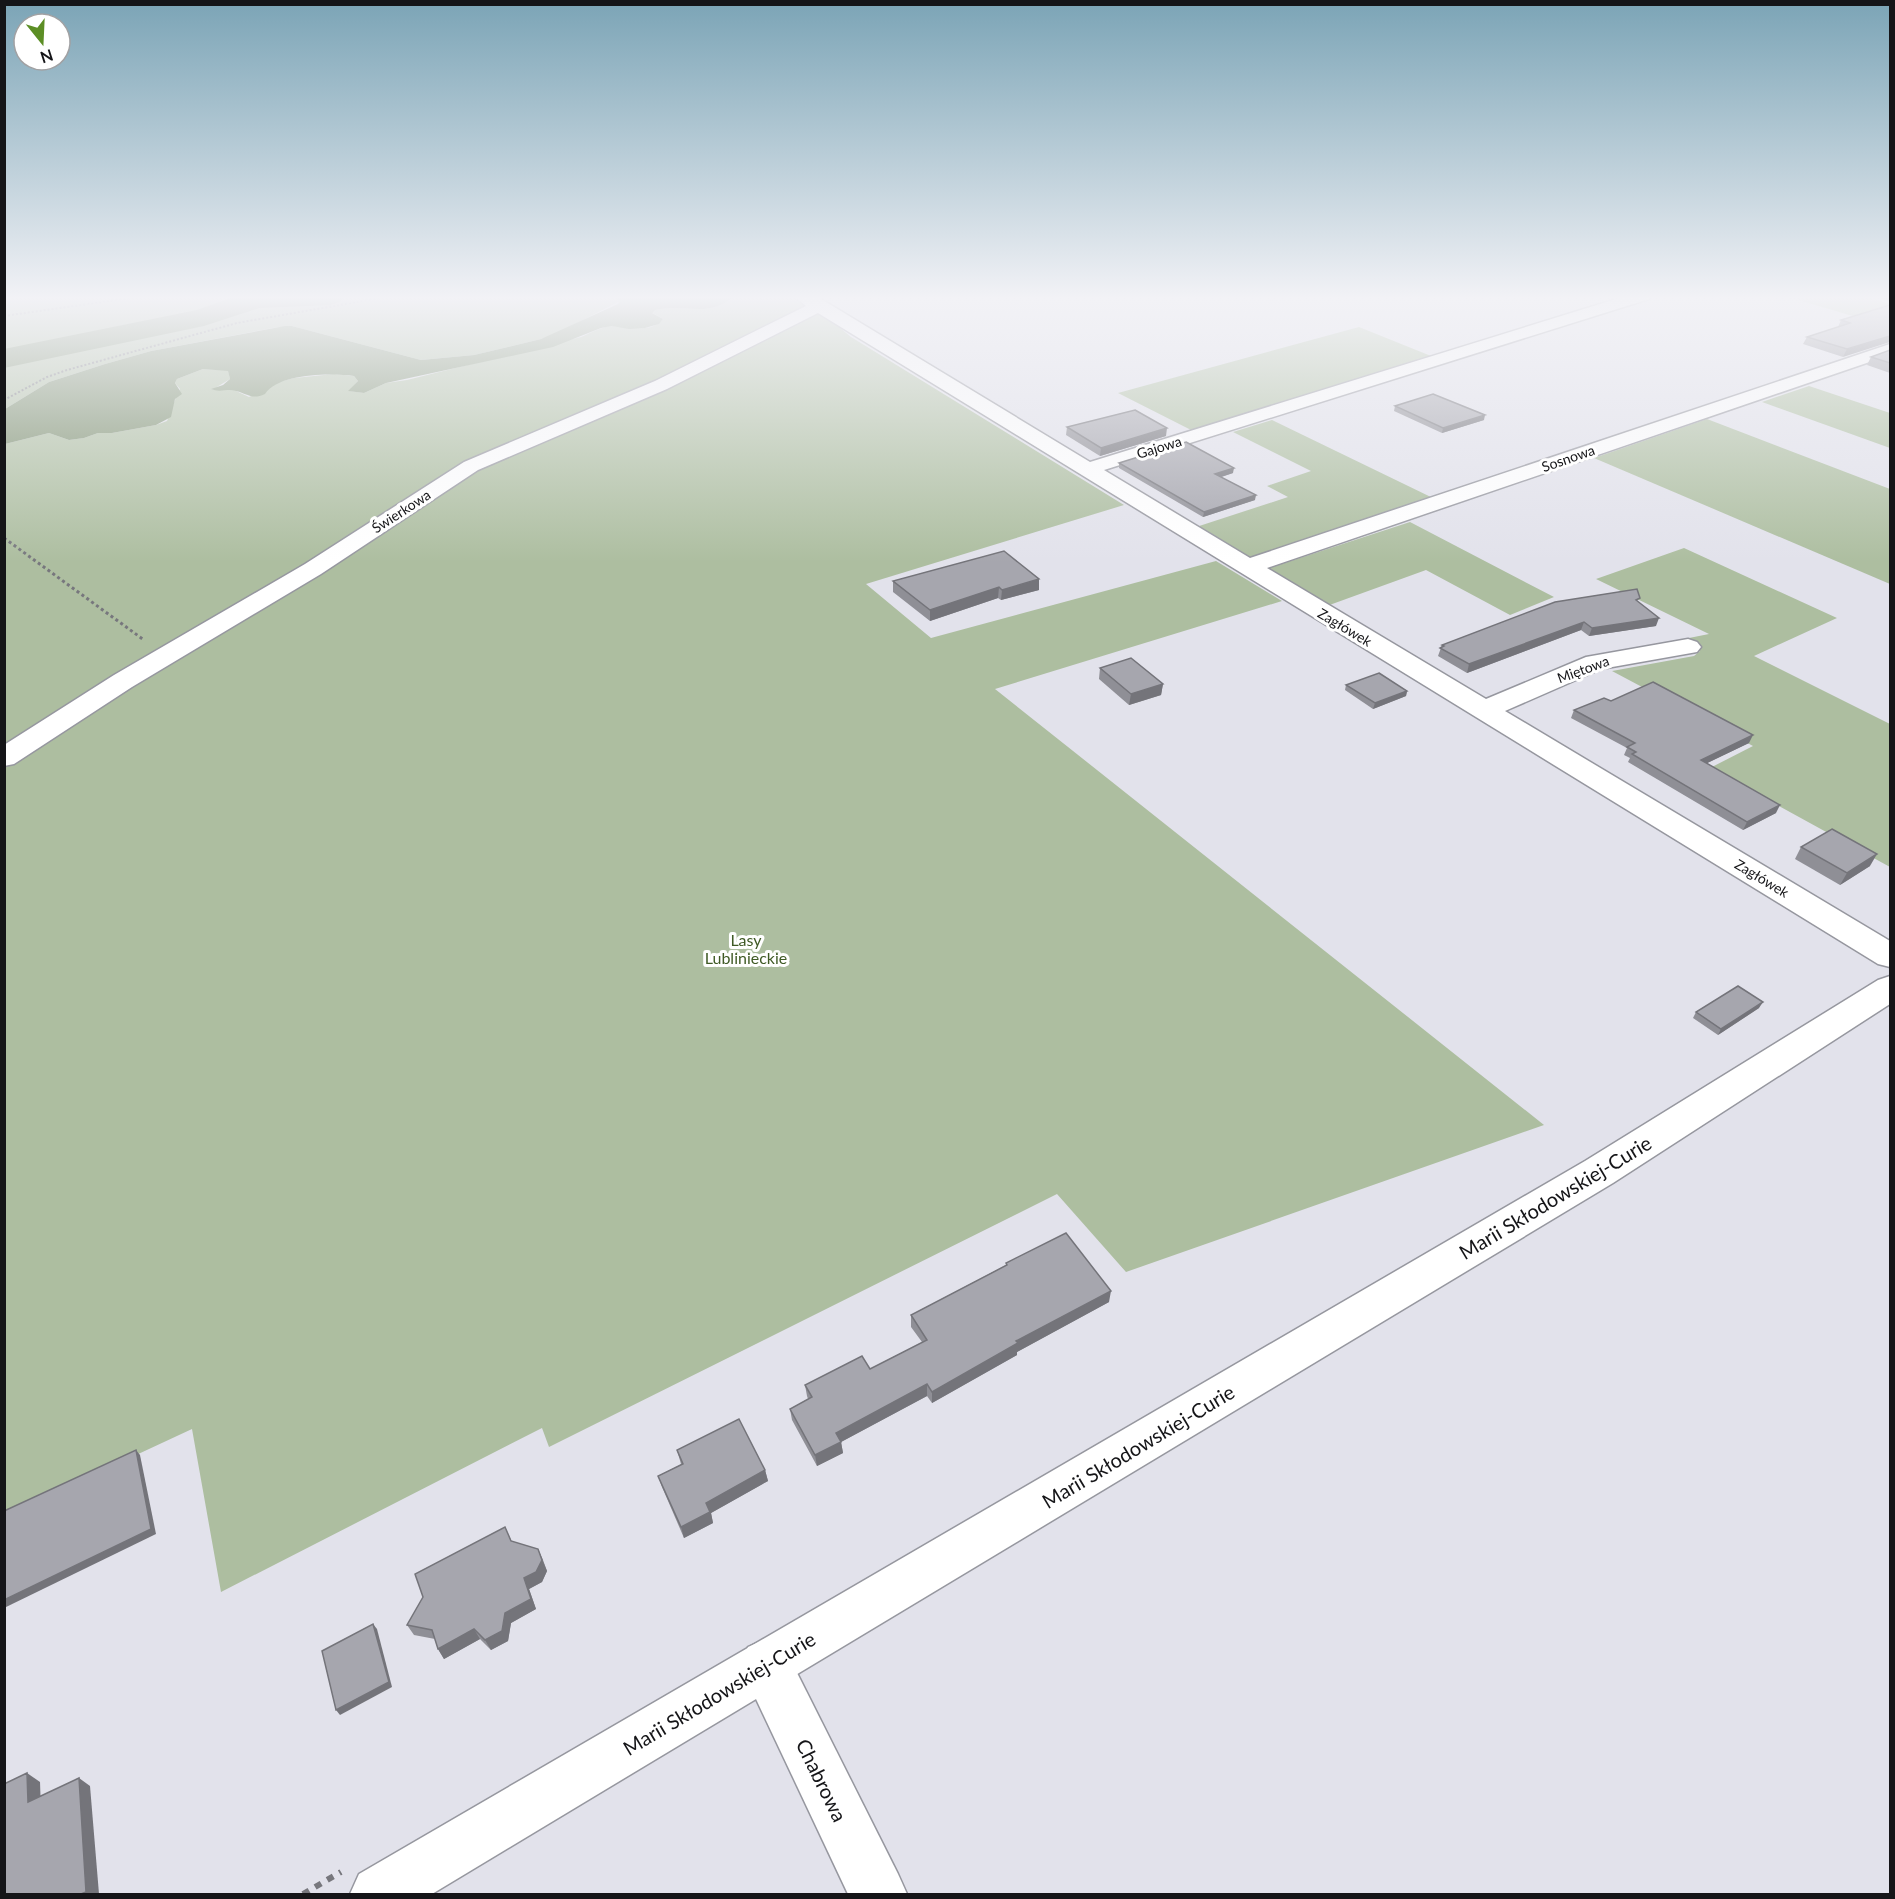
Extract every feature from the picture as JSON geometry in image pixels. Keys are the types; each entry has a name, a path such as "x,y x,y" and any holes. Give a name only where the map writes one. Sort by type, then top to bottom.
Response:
{"street":[{"name":"Świerkowa","path":"4,758 123,681 313,568 471,466 662,385"},
{"name":"Zagłówek","path":"949,385 1245,567 1890,956"},
{"name":"Gajowa","path":"1088,469 1359,385"},
{"name":"Sosnowa","path":"1245,567 1785,385"},
{"name":"Miętowa","path":"1484,710 1595,662 1688,647"},
{"name":"Marii Skłodowskiej-Curie","path":"379,1894 1599,1172 1890,988"},
{"name":"Chabrowa","path":"766,1665 878,1894"}],"path":[{"path":"4,400 32,385"},
{"path":"4,538 166,656"}],"green space":[{"path":"5,385 45,385 5,409"},
{"name":"Lasy Lublinieckie","path":"176,385 221,385 212,390 234,390 249,397 274,385 355,385 349,391 364,393 382,385 928,385 1124,505 866,584 931,638 1216,561 1282,601 995,689 1544,1125 1126,1272 1057,1194 549,1447 542,1428 221,1592 192,1429 5,1516 5,767 110,698 5,747 5,444 49,433 69,440 98,433 112,433 156,425 167,421 180,389"},
{"path":"1149,385 1349,385 1195,432 1118,393"},
{"path":"1809,386 1890,413 1890,448 1762,402"},
{"path":"1707,419 1890,489 1890,584 1594,458"},
{"path":"1272,420 1435,499 1255,560 1240,558 1190,529 1288,497 1267,486 1311,471 1233,432"},
{"path":"1410,522 1554,597 1510,615 1426,570 1324,607 1271,577 1269,568"},
{"path":"1684,548 1837,618 1754,656 1890,724 1890,867 1710,768 1753,746 1612,671 1694,656 1700,651 1679,640 1709,634 1596,579"}],"shaded area":[{"path":"45,385 176,385 182,394 175,399 171,417 156,425 112,433 98,433 69,440 49,433 5,444 5,409"},
{"path":"223,385 277,385 261,396 233,390 211,389"},
{"path":"354,385 382,385 364,393 348,391"}],"building":[{"path":"1433,394 1485,415 1443,428 1395,406"},
{"path":"1135,410 1167,428 1101,448 1067,427"},
{"path":"1186,442 1234,468 1215,474 1256,495 1204,512 1119,463"},
{"path":"1004,551 1039,579 1002,590 999,587 930,610 893,581"},
{"path":"1637,589 1640,598 1636,600 1659,618 1592,628 1584,622 1469,664 1440,648 1444,646 1442,645 1555,602"},
{"path":"1131,658 1163,684 1131,694 1100,668"},
{"path":"1379,673 1407,691 1375,703 1346,685"},
{"path":"1653,682 1753,735 1701,760 1780,805 1747,822 1632,754 1636,752 1627,747 1635,743 1574,710 1604,698 1611,701"},
{"path":"1832,829 1877,854 1847,873 1801,847"},
{"path":"1738,986 1763,1002 1721,1029 1696,1012"},
{"path":"1066,1233 1111,1291 1016,1341 1018,1343 932,1392 927,1384 836,1433 841,1442 815,1455 790,1409 812,1397 805,1385 862,1356 870,1369 927,1340 911,1315"},
{"path":"739,1419 765,1470 706,1503 710,1512 681,1527 658,1476 683,1464 677,1450"},
{"path":"136,1450 151,1529 4,1600 4,1511"},
{"path":"505,1527 511,1541 538,1549 542,1560 536,1572 524,1578 531,1599 505,1613 502,1631 485,1640 474,1629 438,1649 432,1630 407,1625 423,1597 415,1574"},
{"path":"373,1624 389,1682 336,1710 322,1651"},
{"path":"27,1773 28,1802 79,1778 86,1892 81,1894 4,1894 4,1784"}]}
